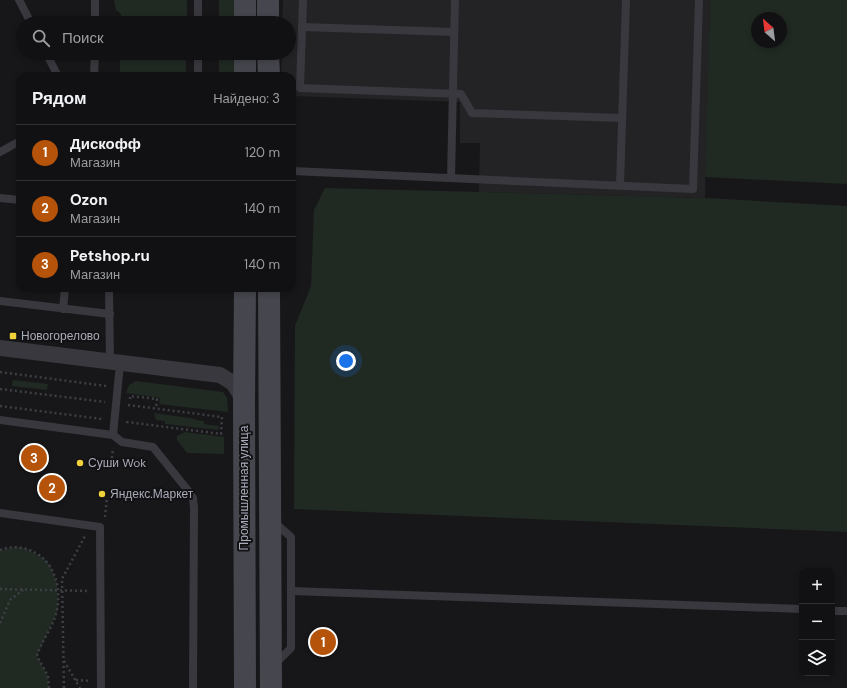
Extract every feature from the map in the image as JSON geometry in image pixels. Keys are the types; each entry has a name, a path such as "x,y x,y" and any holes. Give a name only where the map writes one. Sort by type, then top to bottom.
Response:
{"street":[{"path":"245,0 245,16"},
{"path":"268,0 268,16"},
{"path":"245,60 245,72"},
{"path":"268,60 269,72"},
{"name":"Промышленная улица","path":"245,292 245,688"},
{"path":"269,292 271,677"},
{"path":"0,348 220,375 233,383 244,400"},
{"path":"220,375 233,364 244,349"}],"lane":[{"path":"19,0 27,16"},
{"path":"95,0 95,16"},
{"path":"198,0 198,16"},
{"path":"303,0 300,88 461,94 472,113 622,118"},
{"path":"451,178 455,0"},
{"path":"620,185 626,0"},
{"path":"296,171 693,188 699,0"},
{"path":"302,27 454,32"},
{"path":"50,60 56,72"},
{"path":"94,72 95,60"},
{"path":"198,60 198,72"},
{"path":"0,152 16,143"},
{"path":"0,198 16,200"},
{"path":"63,308 65,292"},
{"path":"109,292 115,363 112,434"},
{"path":"0,301 110,314"},
{"path":"0,420 112,434 122,442 152,447 193,498 193,688"},
{"path":"0,513 100,527 101,688"},
{"path":"271,519 291,537 291,648 271,677"},
{"path":"291,591 799,610"},
{"path":"835,611 847,611"}],"path":[{"path":"0,372 106,385 106,391"},
{"path":"0,389 105,402"},
{"path":"104,407 105,396"},
{"path":"128,410 130,396 157,399 156,408"},
{"path":"122,404 222,416 220,434 127,422 128,416"},
{"path":"0,406 102,418 103,413"},
{"path":"105,517 107,498"},
{"path":"64,688 62,578 87,532"},
{"path":"0,550 16,547 37,554 45,559 56,576 58,610 37,656 46,670 49,688"},
{"path":"0,588 23,590 92,591"},
{"path":"0,623 10,600 23,590"},
{"path":"64,660 80,688"},
{"path":"75,680 93,680"}],"shaded area":[{"path":"114,0 187,0 187,16 121,16 121,14 116,10"},
{"path":"219,0 234,0 234,16 219,16"},
{"path":"283,0 710,0 705,198 479,192 480,143 460,143 460,102 296,96 296,72 281,72 282,60 296,60 296,16 282,16"},
{"path":"710,0 847,0 847,184 705,177"},
{"path":"120,60 186,60 186,72 120,72"},
{"path":"219,60 234,60 234,72 219,72"},
{"path":"325,188 705,198 847,206 847,532 294,509 295,326 311,286 314,210"},
{"path":"13,380 48,384 47,390 12,386"},
{"path":"136,381 223,392 227,398 228,412 159,404 160,398 126,393 129,385"},
{"path":"154,413 196,419 195,420 204,421 204,424 219,426 218,430 165,424 165,421 156,420"},
{"path":"185,432 224,437 224,454 187,453 177,440 177,436"},
{"path":"16,547 27,549 45,559 51,567 57,583 58,610 37,656 48,676 49,688 0,688 0,550"}],"place":[{"name":"Новогорелово","path":"13,336"},
{"name":"Petshop.ru","path":"34,458"},
{"name":"Суши Wok","path":"80,463"},
{"name":"Ozon","path":"52,488"},
{"name":"Яндекс.Маркет","path":"102,494"},
{"name":"Дискофф","path":"323,642"}]}
